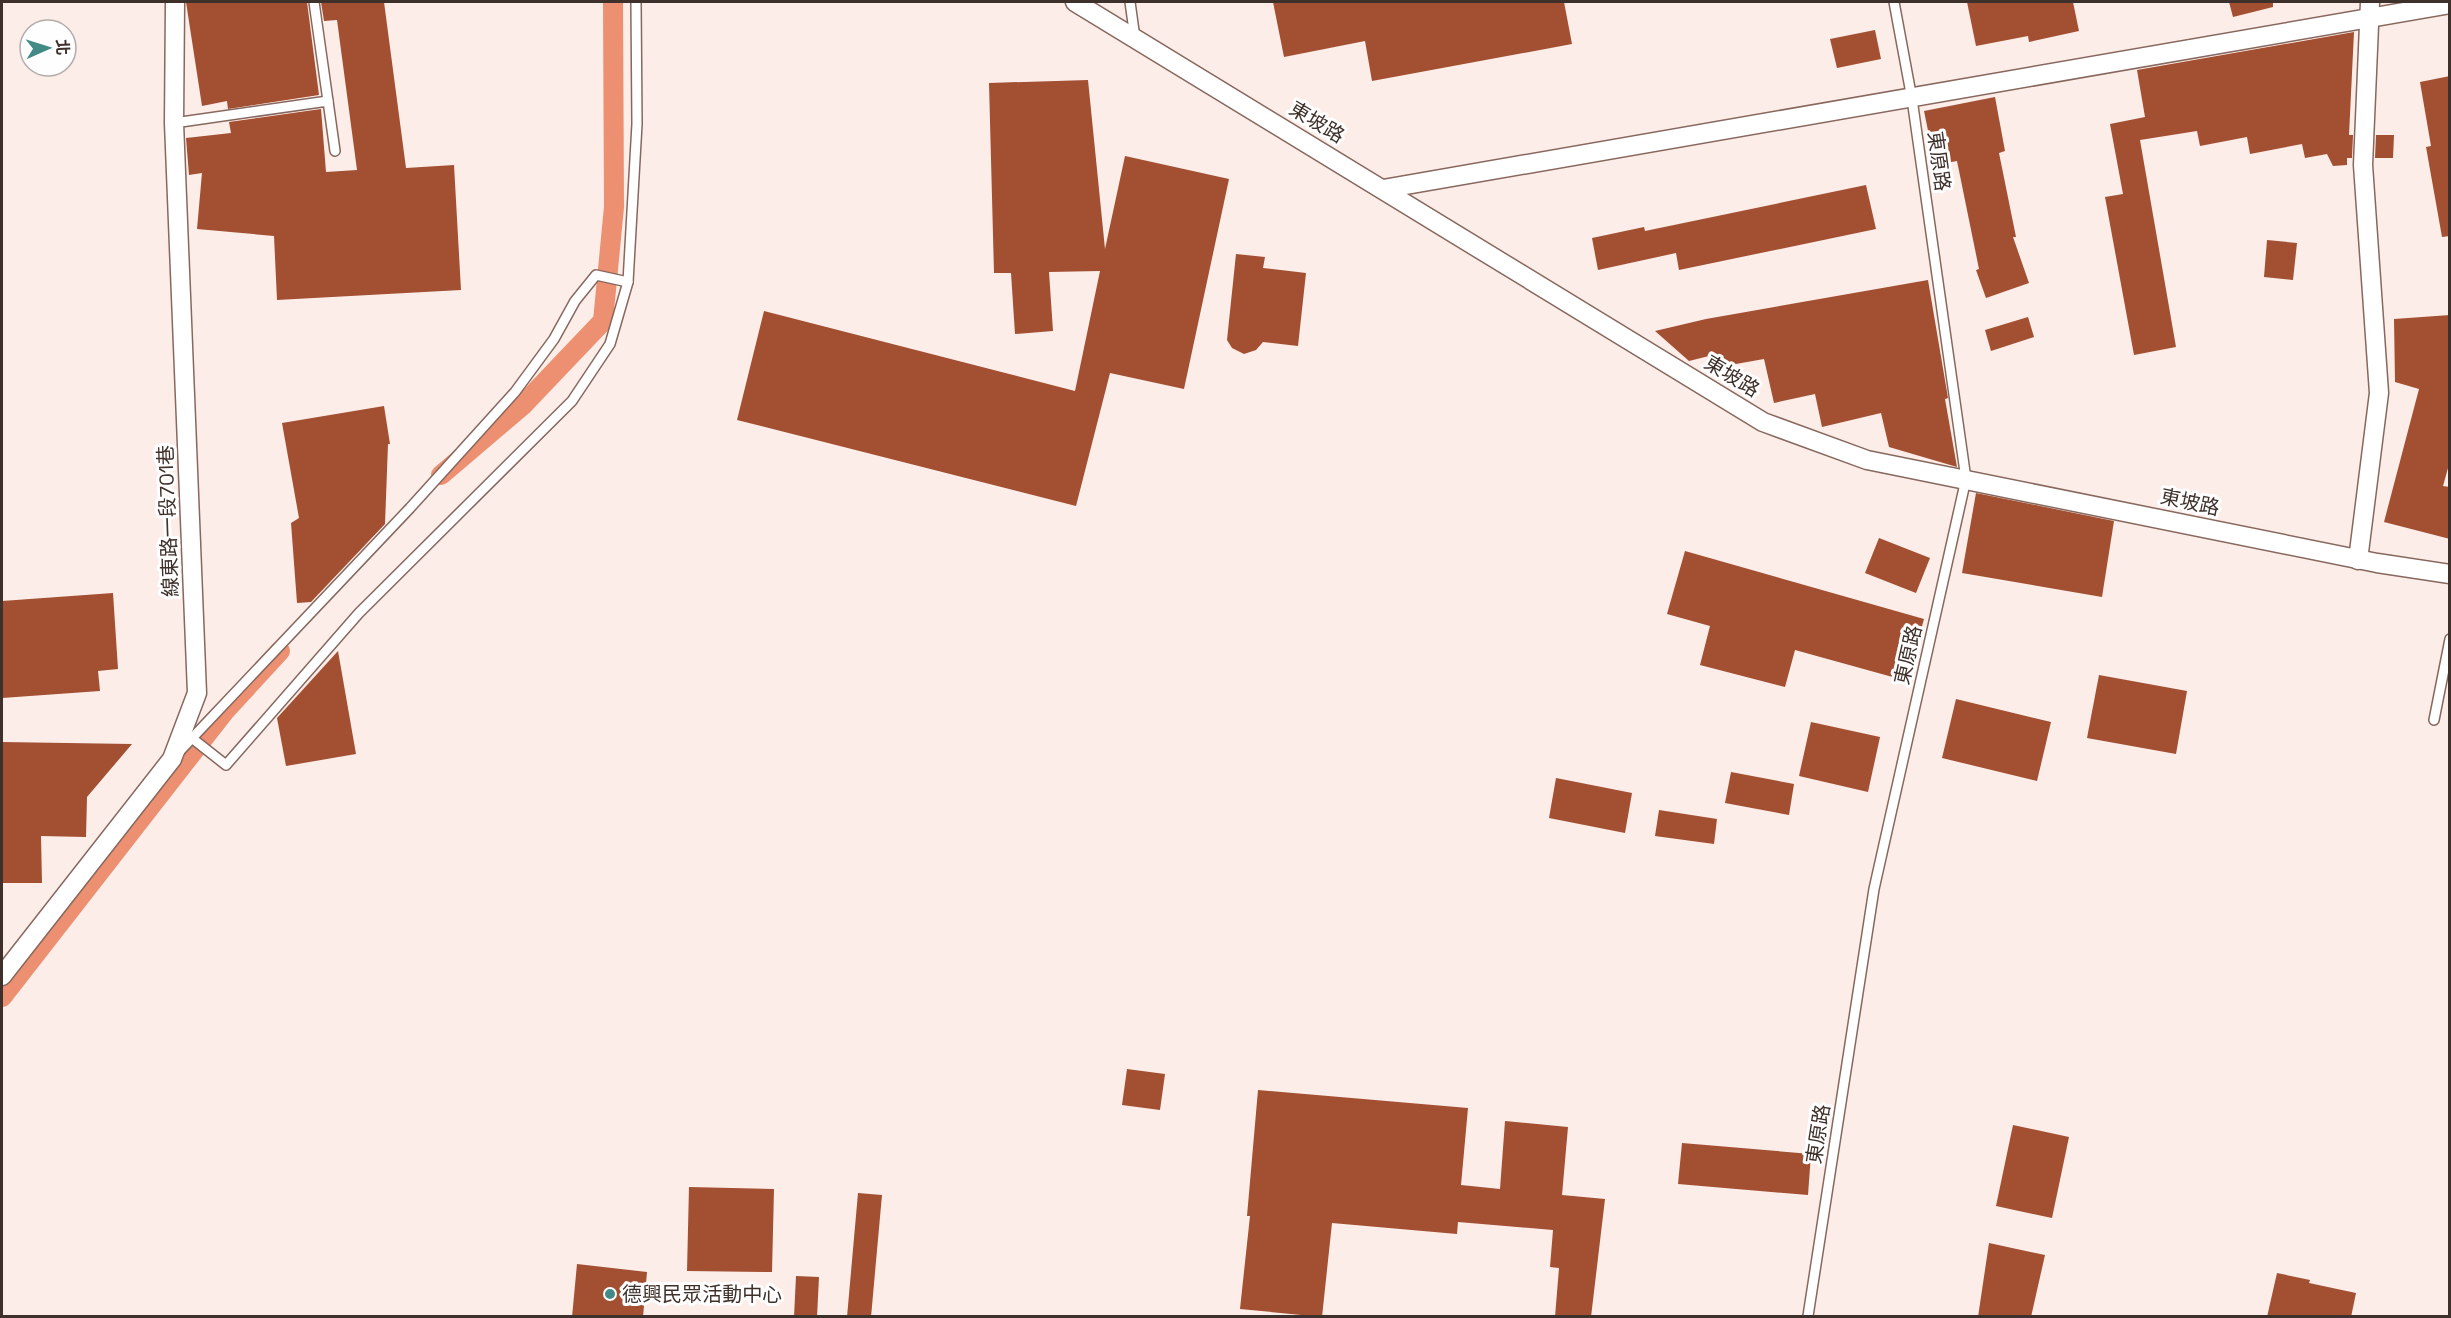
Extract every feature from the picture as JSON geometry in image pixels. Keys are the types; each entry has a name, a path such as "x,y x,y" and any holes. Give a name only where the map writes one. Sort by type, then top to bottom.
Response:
{"street":[{"name":"線東路一段701巷","path":"2,976 172,759 197,693 174,123 175,2"},
{"name":"東坡路","path":"1075,2 1763,422 1867,460 2358,560 2450,574"},
{"path":"1383,189 1912,99 2370,10 2450,4"},
{"path":"2358,560 2379,393 2363,165 2370,10"}],"lane":[{"path":"314,2 335,151"},
{"path":"194,739 226,765 359,613 572,401 610,344 628,282 637,124 636,2"},
{"path":"1130,2 1135,38"},
{"name":"東原路","path":"1808,1317 1874,888 1966,479 1912,99 1894,2"},
{"path":"174,123 328,101"},
{"path":"172,759 194,739 515,392 554,339 575,301 596,275 628,282"},
{"path":"2434,720 2450,639"}],"building":[{"path":"186,2 307,2 319,95 228,109 227,101 202,106"},
{"path":"321,2 384,2 406,168 454,165 461,290 277,300 274,236 197,229 202,173 189,175 186,138 231,133 229,122 321,109 326,172 357,170 337,20 324,21"},
{"path":"1273,2 1564,2 1572,44 1372,81 1365,41 1284,57"},
{"path":"1967,2 2073,2 2079,31 2029,42 2028,36 1976,46"},
{"path":"2229,2 2273,2 2273,7 2233,17"},
{"path":"1875,30 1881,59 1837,68 1830,39"},
{"path":"2354,32 2349,135 2353,135 2352,158 2347,158 2347,165 2333,166 2327,154 2305,158 2302,144 2250,154 2247,137 2200,146 2197,131 2140,140 2176,347 2134,355 2105,197 2123,194 2110,124 2145,117 2137,70"},
{"path":"2450,76 2450,236 2442,237 2426,147 2431,146 2420,82"},
{"path":"1088,80 1105,249 1125,156 1229,179 1184,389 1110,373 1076,506 737,420 764,311 1075,391 1100,271 1049,272 1053,331 1015,334 1011,273 994,273 989,83"},
{"path":"1995,97 2005,151 1999,153 2016,237 2013,237 2029,283 1986,298 1976,270 1979,269 1957,161 1935,165 1924,111"},
{"path":"2376,135 2394,135 2393,158 2375,158"},
{"path":"1866,185 1876,229 1679,270 1676,253 1598,270 1592,238 1644,227 1645,231"},
{"path":"2267,240 2297,243 2293,280 2264,277"},
{"path":"1236,254 1265,257 1263,268 1306,273 1298,346 1263,342 1256,350 1244,354 1232,348 1227,340"},
{"path":"1928,280 1957,467 1889,447 1881,413 1822,427 1815,394 1774,403 1764,359 1719,367 1717,354 1689,361 1655,331 1706,319"},
{"path":"2450,315 2450,461 2443,486 2450,487 2450,539 2384,522 2419,389 2395,382 2394,319"},
{"path":"2028,317 2034,337 1991,351 1985,330"},
{"path":"384,406 390,444 388,444 385,524 311,602 297,603 291,523 299,518 282,423"},
{"path":"1976,493 2114,521 2102,597 1962,573"},
{"path":"1879,538 1930,558 1916,593 1865,573"},
{"path":"1685,551 1924,619 1907,681 1795,650 1785,687 1700,665 1710,626 1667,614"},
{"path":"113,593 118,669 98,671 100,691 2,698 2,601"},
{"path":"338,651 356,754 286,766 277,718"},
{"path":"2099,675 2187,691 2176,754 2087,738"},
{"path":"1956,699 2051,722 2037,781 1942,758"},
{"path":"1811,722 1880,737 1868,792 1799,776"},
{"path":"2,742 132,744 87,797 86,837 41,836 42,883 2,883"},
{"path":"1731,772 1794,784 1789,815 1725,803"},
{"path":"1556,778 1632,793 1625,833 1549,818"},
{"path":"1659,810 1717,819 1714,844 1655,836"},
{"path":"1127,1069 1165,1074 1160,1110 1122,1105"},
{"path":"1258,1090 1468,1108 1461,1185 1500,1189 1505,1121 1568,1127 1562,1195 1605,1199 1591,1317 1555,1317 1559,1268 1550,1267 1553,1230 1458,1222 1457,1234 1332,1223 1322,1317 1240,1309 1250,1216 1247,1216"},
{"path":"2013,1125 2069,1137 2052,1218 1996,1206"},
{"path":"1682,1143 1811,1154 1808,1195 1678,1184"},
{"path":"689,1187 774,1189 772,1272 687,1271"},
{"path":"858,1193 882,1195 871,1317 847,1317"},
{"path":"1989,1243 2045,1255 2031,1317 1978,1317"},
{"name":"德興民眾活動中心","path":"577,1264 647,1272 643,1317 572,1317"},
{"path":"2277,1273 2310,1280 2309,1283 2356,1293 2351,1317 2267,1317"},
{"path":"796,1276 819,1277 817,1317 794,1317"}],"waterway":[{"path":"441,475 522,406 603,321 614,207 613,2"},
{"path":"2,997 224,712 280,651"}],"place":[{"name":"德興民眾活動中心","path":"610,1294"}]}
